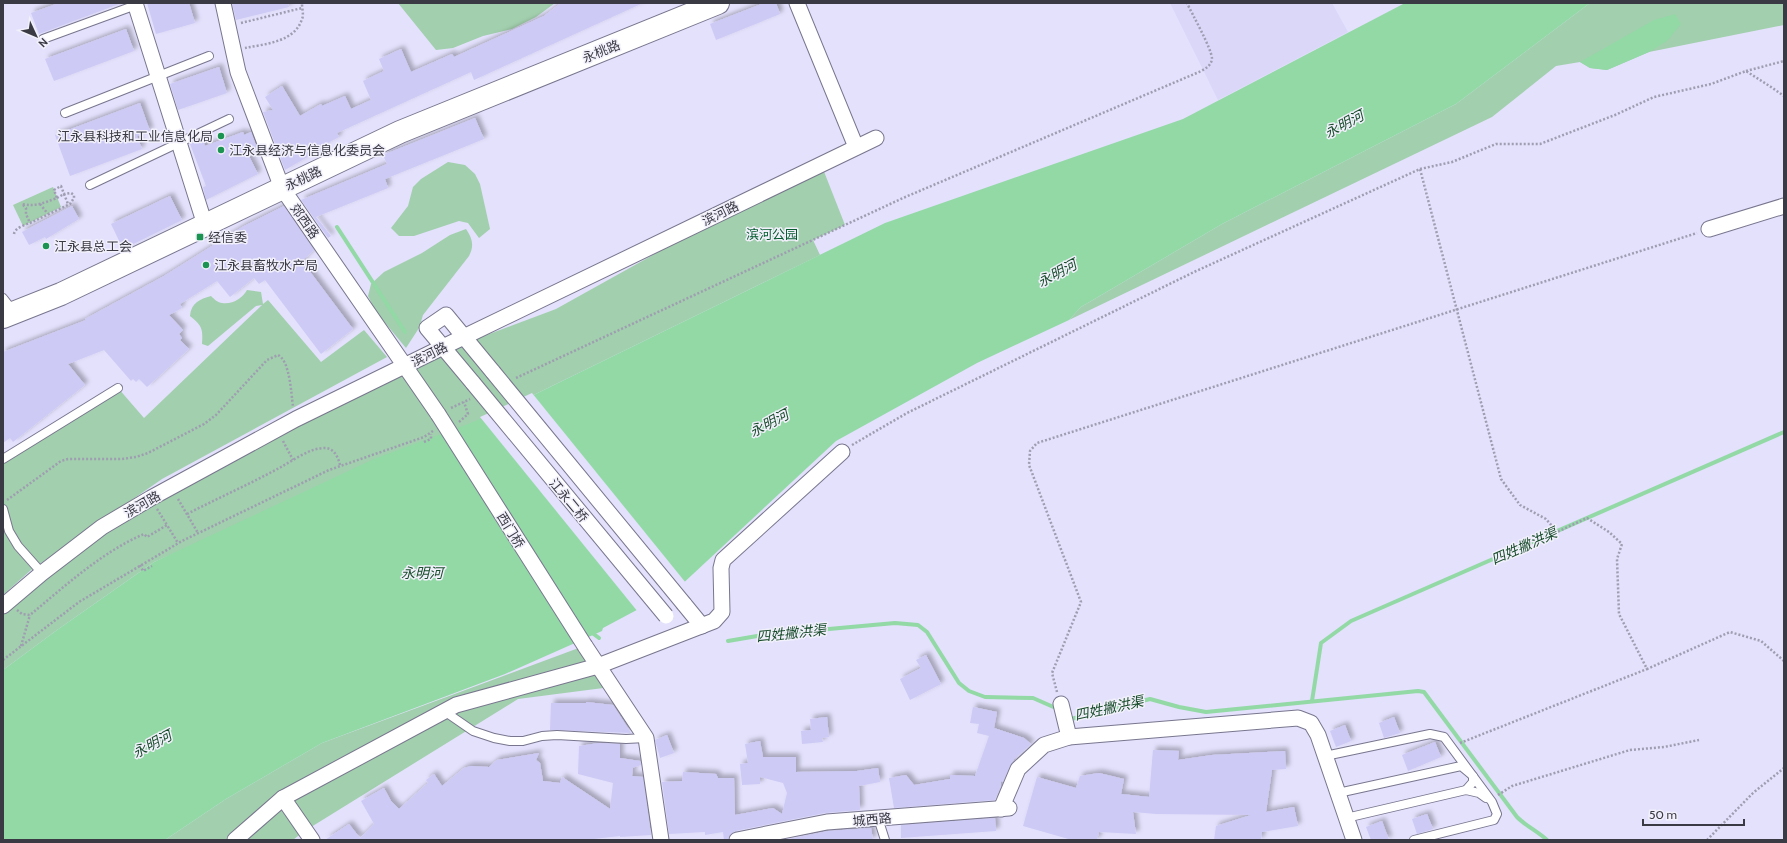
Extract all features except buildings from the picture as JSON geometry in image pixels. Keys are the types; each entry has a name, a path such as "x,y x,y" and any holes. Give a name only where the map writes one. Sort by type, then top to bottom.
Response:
{"main road":[{"name":"永桃路","path":"7,310 61,294 400,132 718,3"}],"street":[{"name":"郊西路","path":"223,3 238,72 282,188 406,365 437,419"},
{"path":"797,3 856,147"},
{"path":"135,4 205,226"},
{"name":"滨河路","path":"5,604 42,573 102,527 151,498 172,488 296,419 876,138"},
{"path":"1709,229 1784,206"},
{"name":"江永二桥","path":"680,634 427,328 446,315 702,626"},
{"name":"西门桥","path":"437,419 584,646 646,738"},
{"path":"235,840 283,798 456,705 598,666 714,621 722,612 721,568 723,560 842,452"},
{"path":"1061,704 1067,731 1298,718 1311,723 1318,735 1354,840"},
{"name":"城西路","path":"737,840 827,822 1005,808 1018,769 1044,745 1067,731"},
{"path":"646,738 660,840"},
{"path":"283,798 312,840"}],"lane":[{"path":"43,40 135,4"},
{"path":"65,113 209,56"},
{"path":"90,185 229,118"},
{"path":"3,459 118,388"},
{"path":"3,509 9,531 18,546 42,573"},
{"path":"444,711 472,731 510,741 523,741 542,736 556,735 626,739 646,738"},
{"path":"1325,756 1430,734 1444,737 1492,803 1497,814 1494,820 1414,840"},
{"path":"1459,757 1461,766 1473,776"},
{"path":"1338,793 1461,766"},
{"path":"1466,790 1473,782 1473,776"},
{"path":"1346,818 1466,790 1479,793 1492,803"},
{"path":"878,818 885,840"}],"path":[{"path":"514,379 904,198 1209,67 1212,59 1209,50 1186,3"},
{"path":"233,51 276,42 285,38 299,26 303,18 302,4"},
{"path":"228,26 302,8"},
{"path":"842,452 863,437 907,413 1158,290 1420,169 1452,162 1496,144 1540,144 1615,115 1654,97 1711,84 1746,71 1784,61"},
{"path":"1746,71 1784,96"},
{"path":"1420,169 1501,479 1520,505 1546,519 1556,532 1587,518 1609,532 1622,544 1617,559 1619,614 1647,669"},
{"path":"57,198 54,190 61,186 68,204"},
{"path":"14,234 16,230 30,223 48,214 68,204 73,201 74,195 71,193 64,194 40,204 27,207 26,214 30,223"},
{"path":"40,204 48,214"},
{"path":"1061,704 1052,673 1081,602 1029,465 1030,451 1037,443 1709,229"},
{"path":"3,503 61,461 68,459 122,459 136,457 148,453 204,424 216,415 267,360 278,355 282,358 286,365 296,419"},
{"path":"3,660 79,602 178,543 340,465 424,437 434,430 437,419 471,399"},
{"path":"278,429 293,460"},
{"path":"424,442 431,439 430,434"},
{"path":"186,514 305,453 321,448 328,448 338,458 340,465"},
{"path":"172,488 198,533"},
{"path":"151,498 178,543"},
{"path":"20,647 30,615 50,598 96,563 134,538 144,534 147,537 167,525"},
{"path":"140,565 143,571 152,566"},
{"path":"5,604 22,614 30,615"},
{"path":"1450,745 1462,743 1647,669 1730,632 1761,641 1784,662"},
{"path":"1492,803 1512,786 1567,768 1630,750 1664,748 1699,740"},
{"path":"1707,840 1753,793 1784,768"}],"shaded area":[{"path":"1170,3 1332,3 1348,32 1218,100"}],"green space":[{"path":"398,3 555,3 536,17 512,29 483,36 453,48 436,50"},
{"path":"1590,3 1784,3 1784,25 1649,52 1607,70 1590,68 1580,62 1556,66 1492,117 1069,320 1081,307 1222,224 1456,104"},
{"path":"448,162 465,165 475,174 480,184 490,229 479,238 468,223 459,221 414,236 399,236 391,228 408,206 413,187 421,179"},
{"name":"滨河公园","path":"821,164 845,225 813,240 820,255 511,406 154,562 3,670 3,606 102,528 406,365 556,309 775,187"},
{"path":"53,187 61,207 23,226 13,205"},
{"path":"466,229 472,242 472,249 469,256 423,315 419,328 406,348 376,312 368,296 371,284 384,272 422,253 450,235"},
{"path":"247,290 261,292 263,304 268,300 321,362 364,330 387,357 162,479 31,570 3,595 3,459 118,388 144,418 262,305 256,306 208,346 202,344 201,328 190,316 194,305 200,300 211,296 216,301 230,303 240,298"},
{"path":"584,646 611,687 518,699 303,832 293,840 165,840 226,799 322,743"}],"water":[{"name":"永明河","path":"1405,3 1590,3 1456,104 1222,224 1081,307 1069,320 977,363 836,441 678,588 603,628 602,631 505,674 322,743 226,799 165,840 3,840 3,670 154,562 374,459 468,424 511,406 885,223 1183,119"},
{"path":"1675,14 1681,24 1667,41 1649,52 1607,70 1590,68 1580,62 1654,20"}],"pier":[{"path":"532,393 686,583 679,589 638,612 480,417"}],"waterway":[{"path":"337,227 405,332"},
{"name":"四姓撇洪渠","path":"1312,701 1321,643 1351,621 1784,432"},
{"name":"四姓撇洪渠","path":"728,641 763,635 895,623 918,625 927,632 959,683 969,691 985,697 1033,698 1058,709"},
{"path":"591,632 599,638"},
{"name":"四姓撇洪渠","path":"1069,717 1071,719 1150,699 1179,707 1206,712 1418,691 1424,692 1517,817 1547,840"}],"place":[{"name":"江永县科技和工业信息化局","path":"221,136"},
{"name":"江永县经济与信息化委员会","path":"221,150"},
{"name":"经信委","path":"200,237"},
{"name":"江永县总工会","path":"46,246"},
{"name":"江永县畜牧水产局","path":"206,265"}]}
